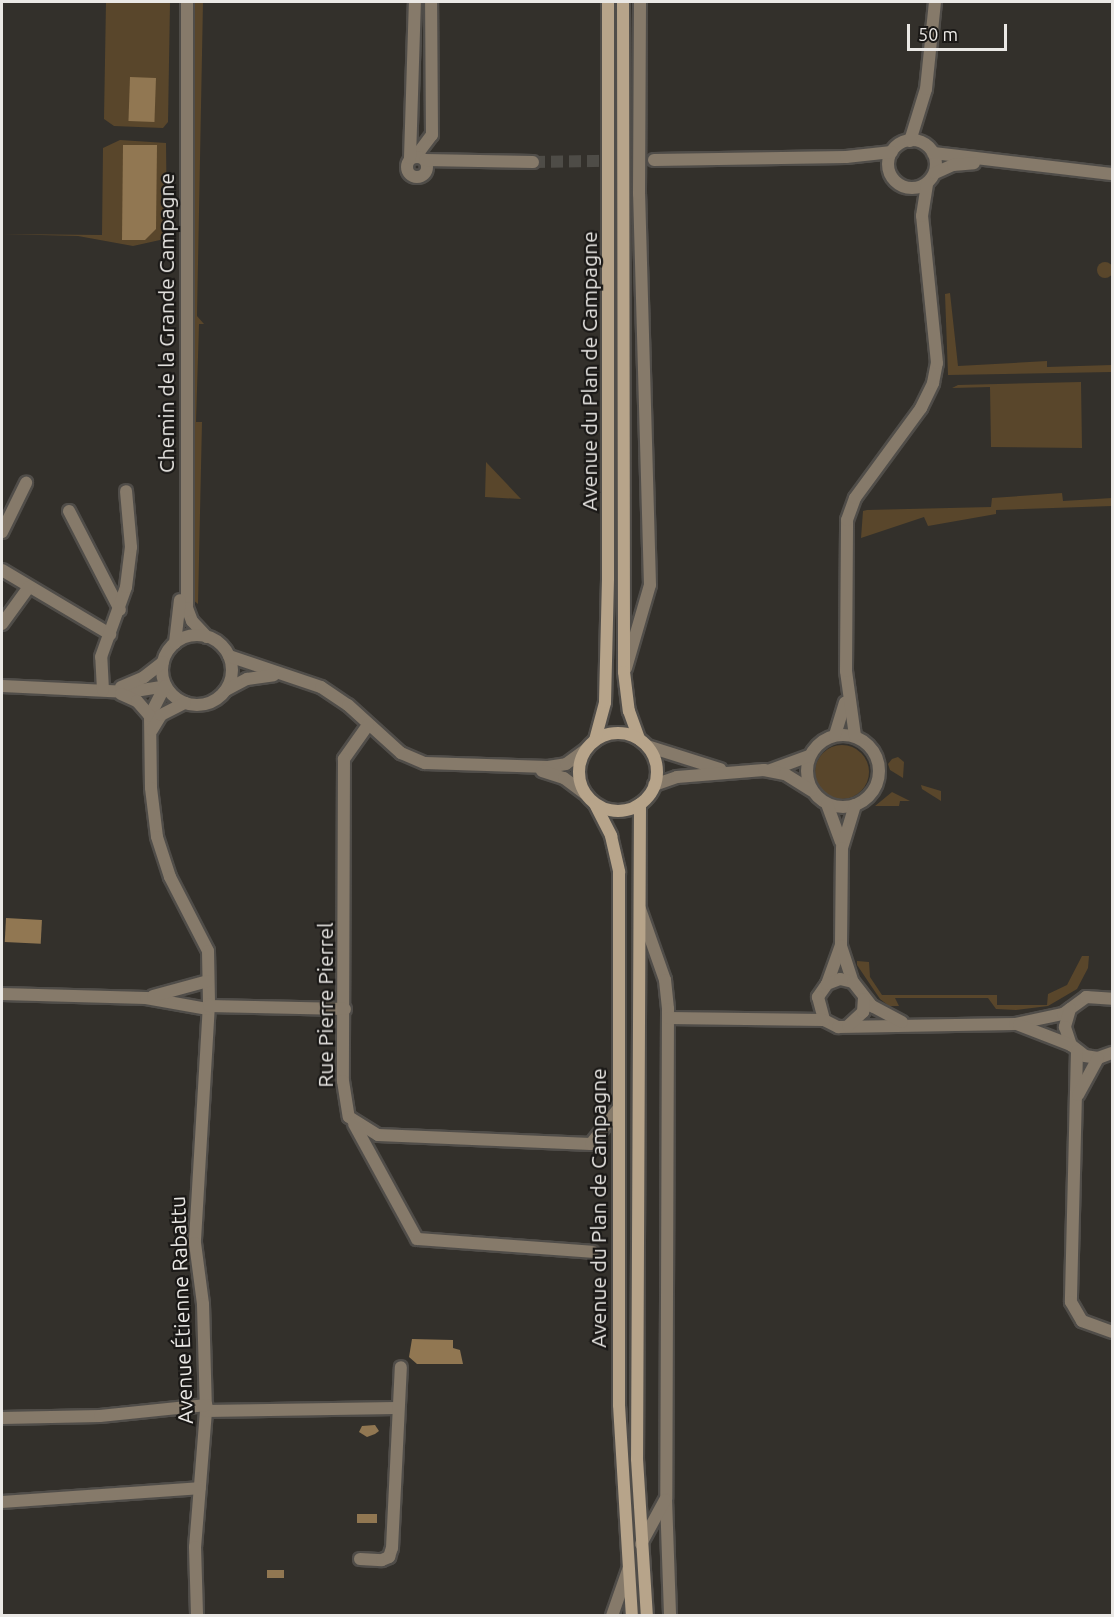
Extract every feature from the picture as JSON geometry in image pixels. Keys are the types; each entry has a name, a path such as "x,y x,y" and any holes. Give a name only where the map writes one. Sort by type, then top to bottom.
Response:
{"main road":[{"name":"Avenue du Plan de Campagne","path":"595,740 605,702 607,590 608,2"},
{"name":"Avenue du Plan de Campagne","path":"623,2 624,672 629,711 643,742"},
{"path":"612,733 643,742 656,764 654,785 640,804 622,811 595,804 584,793 579,776 585,750 595,740 612,733"},
{"name":"Avenue du Plan de Campagne","path":"595,804 612,836 619,872 619,1440 632,1616"},
{"name":"Avenue du Plan de Campagne","path":"640,804 637,902 637,1447 647,1616"}],"street":[{"name":"Chemin de la Grande Campagne","path":"175,643 180,620 181,2"},
{"name":"Chemin de la Grande Campagne","path":"187,2 187,608 192,621 207,637"},
{"path":"415,2 420,161"},
{"path":"431,2 432,135 441,162"},
{"path":"624,672 650,585 639,194 640,2"},
{"path":"923,144 935,2"},
{"path":"654,160 846,157 892,152 910,141 926,89"},
{"path":"420,161 432,135"},
{"path":"910,141 923,144 933,153 1000,163 1113,174"},
{"path":"891,175 889,163 892,152"},
{"path":"933,153 934,173"},
{"path":"846,157 874,162 891,175 907,188 922,216"},
{"path":"420,161 532,162"},
{"path":"855,736 847,689 850,509 925,402 937,363 922,216 927,183 934,173 953,165 1000,163"},
{"path":"907,188 927,183"},
{"path":"2,532 26,483"},
{"path":"106,690 101,657 120,610 131,547 126,491"},
{"path":"69,512 120,610"},
{"path":"2,570 110,634"},
{"path":"2,624 29,587"},
{"path":"106,690 132,683 163,662 175,643 196,635 207,637 229,656 338,696 401,753 424,763 523,768 561,766 585,750"},
{"path":"226,690 232,673 229,656"},
{"path":"106,690 133,698 150,716 165,686 163,662"},
{"path":"151,731 161,715 185,703 212,702 226,690 247,679 284,675"},
{"path":"2,686 129,692 165,686 185,703"},
{"path":"835,735 847,689"},
{"name":"Avenue Étienne Rabattu","path":"150,716 150,788 159,847 170,877 204,938 208,981 209,1006 195,1243 202,1304 206,1408 195,1547 197,1616"},
{"name":"Rue Pierre Pierrel","path":"368,725 344,759 344,1104 417,1239 593,1252"},
{"path":"812,790 806,768 809,756 824,739 835,735 855,736 871,748 879,766 873,791 855,805 842,848 841,945 853,982 864,999 886,1016 904,1023"},
{"path":"643,742 669,756 727,770"},
{"path":"770,770 809,756"},
{"path":"523,768 558,775 584,793"},
{"path":"654,785 677,777 727,770 770,770 799,780 827,804 842,848"},
{"path":"827,804 855,805"},
{"path":"637,902 665,980 668,1018 666,1499 670,1616"},
{"path":"824,1020 817,1005 841,945"},
{"path":"827,984 840,979 853,982"},
{"path":"146,998 208,981"},
{"path":"2,994 146,998 209,1006 345,1009"},
{"path":"668,1018 824,1020 846,1026 904,1023 1016,1024 1054,1017 1071,1009 1086,997 1113,999"},
{"path":"846,1026 859,1019 864,999"},
{"path":"1071,1009 1065,1027 1074,1048 1076,1099 1071,1302 1082,1321 1113,1332"},
{"path":"1016,1024 1098,1058 1113,1053"},
{"path":"1076,1099 1098,1058"},
{"path":"354,1123 378,1135 591,1144 618,1109"},
{"path":"360,1559 382,1560 389,1557 392,1548 396,1408 401,1367"},
{"path":"2,1418 100,1416 206,1408 396,1408"},
{"path":"2,1503 200,1488"},
{"path":"641,1544 666,1499"},
{"path":"612,1616 628,1570"}],"shaded area":[{"path":"106,2 170,2 168,122 163,128 114,126 104,119"},
{"path":"194,2 203,2 197,316 204,324 199,324 196,422 202,422 198,604 193,600"},
{"path":"130,77 156,78 154,122 128,121"},
{"path":"120,140 166,143 167,230 160,240 133,246 78,236 2,234 102,235 103,148"},
{"path":"123,145 157,145 156,229 145,240 122,240"},
{"path":"1105,262 1113,270 1105,278 1097,270"},
{"path":"950,293 958,366 1047,361 1047,367 1112,365 1112,372 948,375 945,294"},
{"path":"1081,382 1082,448 991,447 990,387 952,388 958,385"},
{"path":"486,462 521,499 485,497"},
{"path":"1062,493 1063,501 1112,498 1112,506 996,510 996,514 928,526 924,517 861,538 863,511 867,510 991,507 992,498"},
{"path":"837,745 847,745 857,749 865,757 869,772 865,787 857,795 847,799 837,799 827,795 819,787 815,777 815,767 819,757 827,749"},
{"path":"898,757 904,762 903,778 890,770 888,764 892,759"},
{"path":"921,785 941,791 941,801 922,789"},
{"path":"892,792 910,801 900,801 899,806 875,806"},
{"path":"6,918 42,920 41,944 5,942"},
{"path":"1082,956 1089,956 1088,968 1077,989 1048,1006 1016,1010 996,1009 988,998 895,998 899,1006 889,1006 880,999 857,965 857,961 869,962 870,977 882,995 997,995 997,1005 1047,1005 1048,994 1067,985"},
{"path":"412,1339 453,1340 453,1348 460,1350 463,1364 417,1364 409,1357"},
{"path":"375,1425 379,1431 375,1434 367,1437 359,1432 362,1426"},
{"path":"357,1514 377,1514 377,1523 357,1523"},
{"path":"267,1570 284,1570 284,1578 267,1578"}],"tunnel":[{"path":"533,162 654,160"}]}
